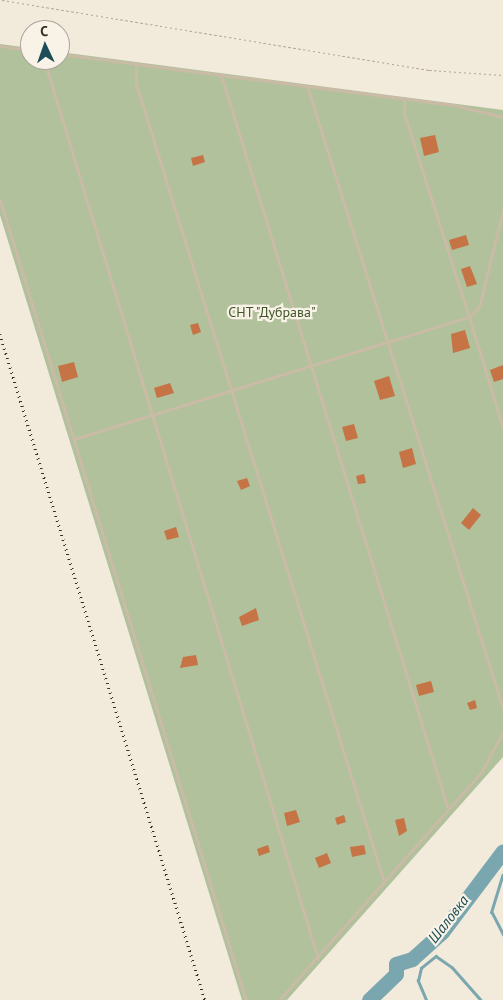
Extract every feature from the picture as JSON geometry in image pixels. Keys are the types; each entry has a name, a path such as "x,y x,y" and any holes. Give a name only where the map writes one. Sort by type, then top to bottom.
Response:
{"lane":[{"path":"0,46 20,49"},
{"path":"70,55 404,99 503,117"},
{"path":"136,64 136,84 384,882"},
{"path":"47,70 318,959"},
{"path":"222,75 447,806"},
{"path":"307,86 503,709"},
{"path":"404,99 404,113 503,428"},
{"path":"0,200 246,1000"},
{"path":"74,439 469,316 479,307 503,210"},
{"path":"279,1000 318,959 447,806 490,759 503,732"}],"path":[{"path":"2,0 429,70 503,74"}],"green space":[{"name":"СНТ \"Дубрава\"","path":"0,44 20,47 20,70 70,70 70,53 503,110 503,757 287,1000 242,1000 0,215"}],"building":[{"path":"435,135 439,152 424,156 420,138"},
{"path":"203,155 205,162 193,166 191,158"},
{"path":"466,235 469,245 452,250 449,240"},
{"path":"470,266 477,284 467,287 461,269"},
{"path":"198,323 201,332 193,335 190,325"},
{"path":"465,330 470,348 453,353 451,334"},
{"path":"74,362 78,377 62,382 58,366"},
{"path":"503,365 503,379 494,382 490,370"},
{"path":"389,376 395,396 380,400 374,381"},
{"path":"170,383 174,393 157,398 154,388"},
{"path":"354,424 358,438 346,441 342,427"},
{"path":"412,448 416,464 403,468 399,452"},
{"path":"364,474 366,483 358,484 356,476"},
{"path":"247,478 250,486 241,490 237,481"},
{"path":"473,508 481,515 469,530 461,523"},
{"path":"176,527 179,537 167,540 164,531"},
{"path":"256,608 259,620 242,626 239,617"},
{"path":"196,655 198,665 180,668 183,657"},
{"path":"431,681 434,692 419,696 416,685"},
{"path":"475,700 477,708 470,710 467,703"},
{"path":"296,810 300,822 287,826 284,813"},
{"path":"344,815 346,822 337,825 335,818"},
{"path":"404,818 407,831 399,836 395,820"},
{"path":"268,845 270,852 259,856 257,849"},
{"path":"364,845 366,854 352,857 350,847"},
{"path":"327,853 331,863 319,868 315,858"}],"waterway":[{"name":"Шаловка","path":"369,1000 396,974 396,964 412,959 442,932 503,851"},
{"path":"503,875 492,912 503,934"},
{"path":"426,1000 418,981 421,968 436,956 452,967 481,1000"}],"railway":[{"path":"0,334 205,1000"}]}
